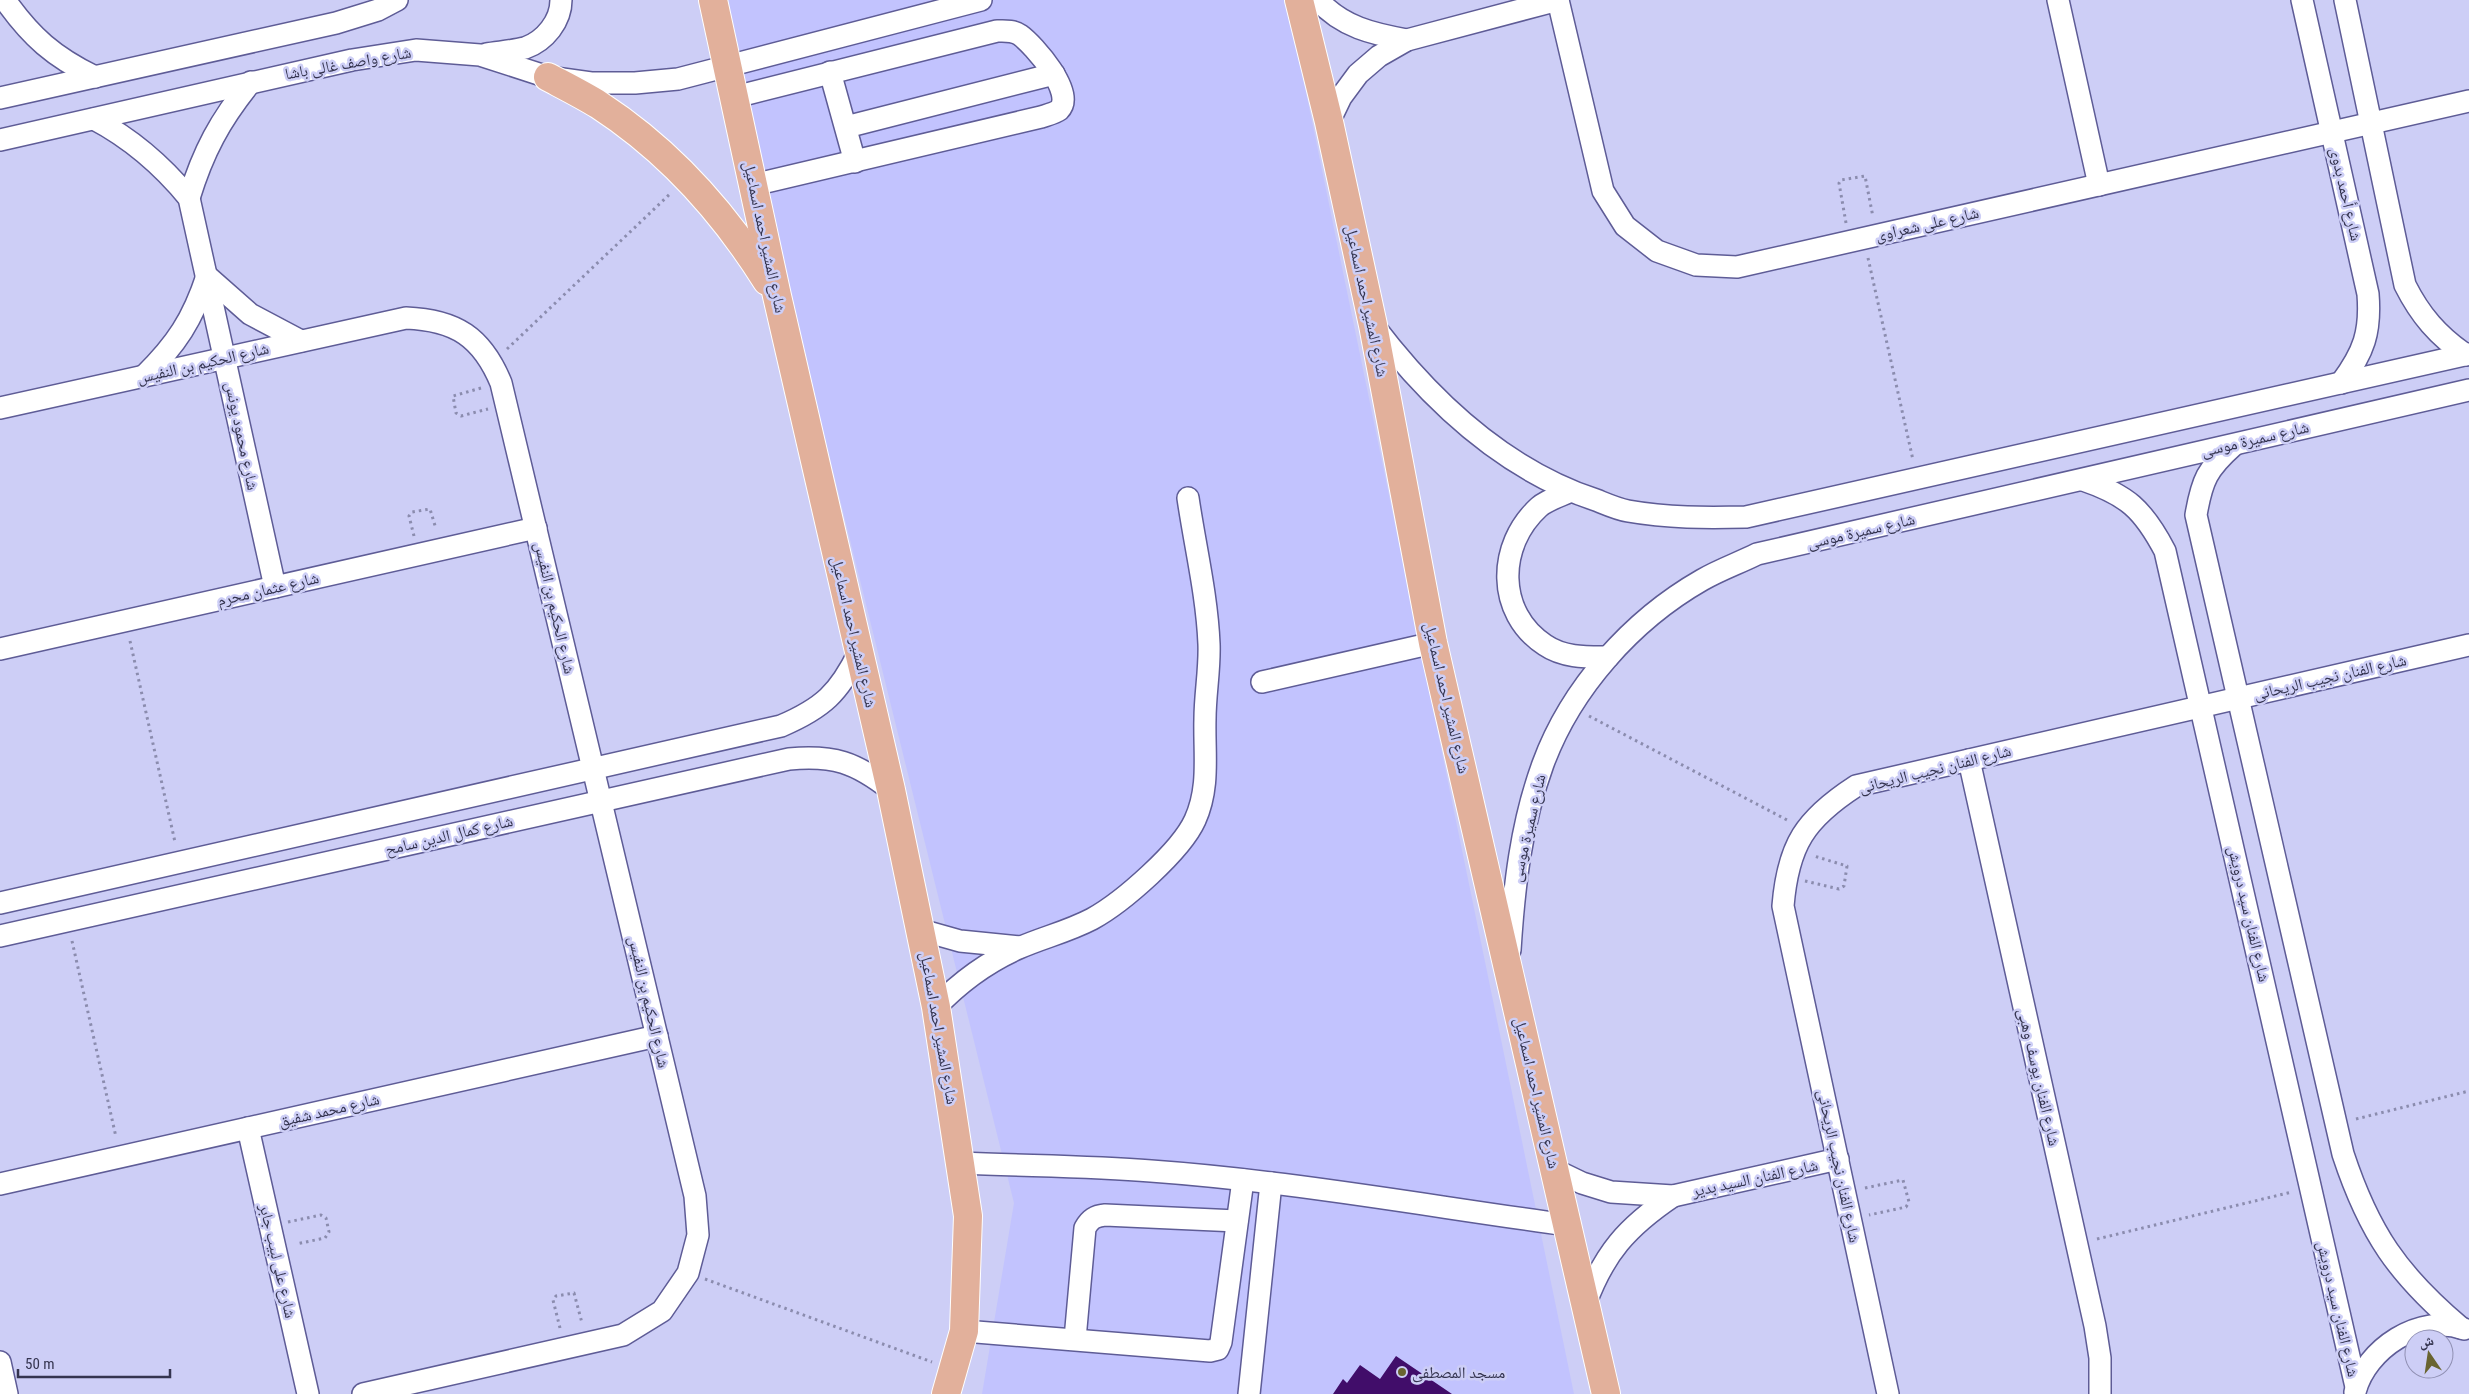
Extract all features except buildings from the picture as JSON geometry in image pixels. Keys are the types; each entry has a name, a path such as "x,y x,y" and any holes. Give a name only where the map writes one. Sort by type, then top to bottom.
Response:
{"main road":[{"name":"شارع المشير احمد اسماعيل","path":"713,0 777,296 891,790 936,1007 962,1164 968,1216 968,1269 964,1331 949,1385"},
{"name":"شارع المشير احمد اسماعيل","path":"1299,0 1329,122 1374,325 1434,643 1606,1394"},
{"path":"548,77 598,105 645,138 687,177 720,214 777,296"}],"street":[{"path":"0,15 4,0"},
{"path":"4,0 21,24 43,46 68,64 95,77"},
{"path":"0,98 336,23 378,10 397,0"},
{"path":"480,55 526,47 549,33 561,9 561,0"},
{"name":"شارع واصف غالى باشا","path":"0,140 352,60 416,50 480,55 548,77 591,83 635,84 678,79 980,0"},
{"path":"1318,0 1326,9 1345,22 1370,34 1407,40"},
{"path":"1329,122 1341,97 1358,74 1379,56 1407,40 1558,0"},
{"name":"شارع على شعراوى","path":"1558,0 1603,192 1625,226 1657,251 1696,265 1737,267 2469,102"},
{"path":"2058,0 2099,185"},
{"name":"شارع أحمد بدوى","path":"2302,0 2368,294 2370,318 2366,342 2356,363 2341,383"},
{"path":"2345,0 2405,285 2429,325 2446,341 2467,354"},
{"path":"735,97 997,31 1019,34 1054,74 1064,93 1063,103 1059,110 1041,117 753,186"},
{"path":"830,72 856,162"},
{"path":"846,127 1054,74"},
{"name":"شارع محمود يونس","path":"189,198 198,166 212,136 230,108 251,82"},
{"name":"شارع محمود يونس","path":"94,119 122,134 147,152 189,198 275,587"},
{"path":"144,376 165,355 183,331 197,304 207,276 250,314 301,341"},
{"name":"شارع الحكيم بن النفيس","path":"0,408 406,318 432,319 456,327 477,342 493,362 501,383 695,1196 698,1235 688,1273 662,1311 622,1335 363,1394"},
{"path":"1374,325 1400,359 1450,412 1507,456 1569,492 1626,511 1686,519 1737,517 2467,354"},
{"name":"شارع سميرة موسى","path":"1508,970 1514,888 1526,823 1544,763 1571,707 1608,657 1652,614 1702,580 1757,554 2469,390"},
{"path":"2236,444 2215,462 2201,487 2196,515 2343,1154 2356,1195 2375,1233 2405,1275 2428,1300 2465,1329"},
{"name":"شارع الفنان سيد درويش","path":"2083,480 2109,489 2133,505 2152,526 2164,551 2311,1188 2355,1391"},
{"path":"1569,492 1540,506 1518,530 1507,561 1509,593 1522,623 1546,645 1576,657 1608,657"},
{"path":"936,1007 975,972 1021,947 1067,931 1094,918 1126,896 1171,851 1194,822 1204,797 1206,771 1205,718 1209,643 1188,498"},
{"name":"شارع عثمان محرم","path":"0,649 536,528"},
{"path":"1262,682 1434,643"},
{"name":"شارع الفنان نجيب الريحانى","path":"1888,1394 1783,906 1786,877 1794,851 1805,830 1828,804 1856,786 2469,645"},
{"name":"شارع كمال الدين سامح","path":"0,903 781,726 807,715 829,698 841,684 859,652"},
{"name":"شارع كمال الدين سامح","path":"0,936 789,759 816,757 844,762 861,769 891,790"},
{"name":"شارع الفنان يوسف وهبى","path":"1969,760 2095,1326 2100,1358 2100,1394"},
{"path":"921,930 960,941 1021,947"},
{"name":"شارع محمد شفيق","path":"0,1184 657,1036"},
{"name":"شارع على لبيب جابر","path":"248,1128 308,1394"},
{"name":"شارع الفنان السيد بدير","path":"1554,1170 1582,1183 1611,1192 1673,1196 1838,1160"},
{"path":"962,1164 1150,1171 1242,1180 1567,1225"},
{"path":"964,1331 1210,1351 1218,1349 1221,1342 1242,1180"},
{"path":"1249,1394 1271,1184"},
{"name":"شارع الفنان السيد بدير","path":"1586,1305 1595,1278 1608,1254 1626,1232 1647,1213 1673,1196"},
{"path":"1075,1339 1085,1228 1089,1220 1096,1215 1105,1215 1238,1222"},
{"path":"2355,1391 2368,1364 2386,1345 2409,1332 2435,1326 2465,1329"},
{"path":"0,1362 7,1394"}],"path":[{"path":"1863,238 1865,176 1841,180 1839,183 1863,238 1917,478"},
{"path":"493,362 687,177"},
{"path":"501,383 455,394 452,398 456,413 461,416 506,405"},
{"path":"418,554 410,514 427,508 431,511 441,550"},
{"path":"126,621 180,862"},
{"path":"1571,707 1805,830"},
{"path":"1786,877 1839,888 1844,886 1848,869 1845,864 1794,851"},
{"path":"68,921 120,1157"},
{"path":"2336,1123 2469,1091"},
{"path":"1845,1192 1903,1180 1909,1202 1906,1207 1850,1219"},
{"path":"2077,1244 2311,1188"},
{"path":"270,1226 321,1215 326,1218 329,1232 325,1238 275,1248"},
{"path":"688,1273 949,1385"},
{"path":"565,1348 553,1300 556,1296 574,1293 587,1343"}],"shaded area":[{"path":"725,0 1287,0 1574,1394 982,1394 1014,1203 773,228"}],"place":[{"name":"مسجد المصطفى","path":"1402,1372"}]}
